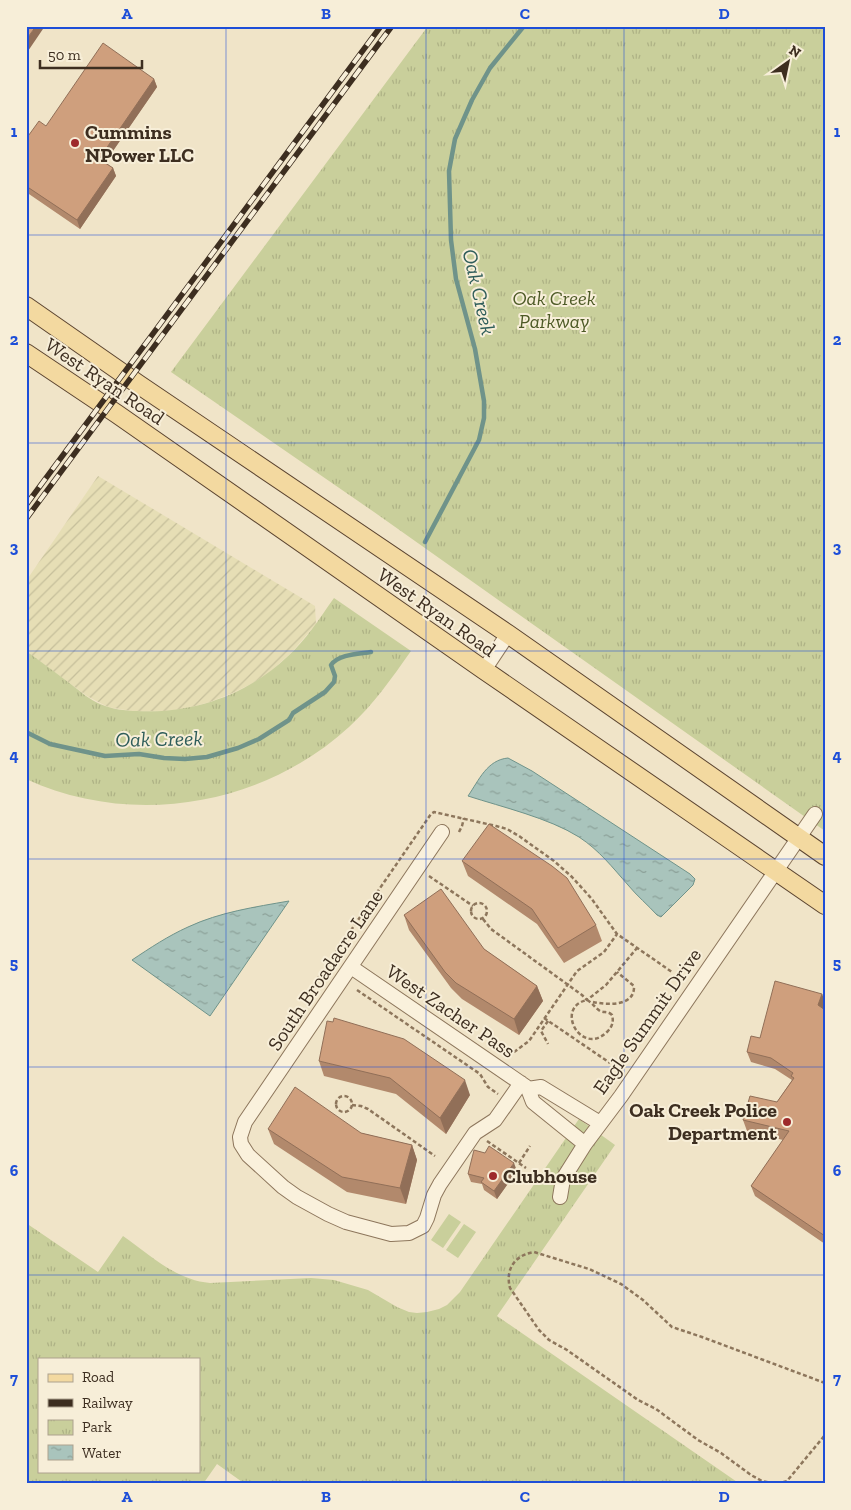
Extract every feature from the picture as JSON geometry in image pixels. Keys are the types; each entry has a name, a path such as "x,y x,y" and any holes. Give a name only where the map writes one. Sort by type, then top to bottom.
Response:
{"main road":[{"name":"West Ryan Road","path":"26,306 508,634 825,856"},
{"name":"West Ryan Road","path":"26,353 117,414 825,905"}],"street":[{"path":"484,670 508,634"},
{"name":"Eagle Summit Drive","path":"560,1197 563,1179 585,1144 815,814"},
{"name":"South Broadacre Lane","path":"442,832 258,1101 241,1130 241,1144 248,1155 283,1187 312,1206 346,1222 391,1234 409,1234 423,1226 440,1184 475,1133 495,1120 525,1086"},
{"name":"West Zacher Pass","path":"351,967 525,1086 541,1088 600,1123"},
{"name":"West Zacher Pass","path":"525,1086 533,1102 585,1144"}],"path":[{"path":"314,984 434,812 496,826 512,832 565,870 584,890 617,934 672,972"},
{"path":"459,832 464,818"},
{"path":"429,876 473,906"},
{"path":"480,903 487,907 488,915 483,919 478,920 473,917 471,912 473,906 480,903"},
{"path":"483,919 491,929 568,984 582,995 589,1001 598,1009 610,1013 613,1018 608,1031 597,1038 588,1038 582,1036 573,1024 572,1015 578,1004 589,1001 606,985 637,948"},
{"path":"514,1052 529,1042 576,971 604,952 617,934"},
{"path":"589,1001 605,1005 617,1004 626,1000 634,992 634,986 617,972"},
{"path":"357,990 480,1074 488,1087 501,1096"},
{"path":"605,1005 605,1011"},
{"path":"544,1018 610,1063"},
{"path":"548,1021 541,1031 548,1044"},
{"path":"540,1024 544,1027"},
{"path":"578,1042 582,1036"},
{"path":"345,1096 350,1098 352,1105 349,1111 343,1113 338,1111 335,1104 337,1098 345,1096"},
{"path":"352,1105 368,1109 435,1156"},
{"path":"487,1141 526,1168"},
{"path":"519,1163 530,1146"},
{"path":"825,1383 672,1327 643,1300 621,1284 589,1269 534,1252 519,1258 509,1270 508,1280 510,1288 539,1330 549,1340 567,1350 638,1400 656,1409 750,1475 762,1481 777,1484 787,1481 825,1435"}],"shaded area":[{"path":"98,476 315,606 316,624 292,652 271,671 255,682 210,702 184,709 131,711 108,707 87,696 26,651 26,581"}],"green space":[{"name":"Oak Creek Parkway","path":"428,26 825,26 825,831 374,512 171,372"},
{"path":"334,598 411,651 366,710 349,727 315,754 277,775 237,791 195,801 152,805 109,803 67,794 26,779 26,651 86,696 100,704 128,711 178,709 198,705 236,692 271,670 300,644"},
{"path":"579,1119 615,1145 497,1316 740,1484 245,1484 217,1464 203,1484 26,1484 26,1223 98,1272 123,1236 164,1266 198,1281 210,1283 311,1278 334,1280 368,1290 409,1312 427,1312 447,1305 460,1292"},
{"path":"449,1214 461,1222 443,1248 431,1240"},
{"path":"464,1224 476,1232 458,1258 446,1250"}],"water":[{"path":"508,758 532,771 690,874 695,879 693,885 661,917 635,893 599,853 579,837 554,824 468,796 489,767"},
{"path":"289,901 210,1016 132,960 166,938 212,917"}],"building":[{"path":"26,26 36,26 26,40"},
{"name":"Cummins NPower LLC","path":"103,43 154,79 99,159 113,168 77,220 26,186 26,139 39,121 46,126"},
{"path":"489,824 567,878 596,925 558,948 532,909 462,861"},
{"path":"441,889 484,949 537,986 514,1019 456,983 445,972 404,915"},
{"name":"Oak Creek Police Department","path":"775,981 822,994 818,1005 825,1010 825,1236 751,1186 789,1131 743,1120 750,1096 777,1102 794,1078 791,1076 793,1073 771,1058 747,1052 751,1036 760,1038"},
{"path":"334,1018 404,1039 465,1080 440,1118 390,1078 319,1061 327,1021 333,1022"},
{"path":"295,1087 361,1133 412,1145 400,1188 342,1177 268,1129"},
{"name":"Clubhouse","path":"489,1146 514,1163 494,1191 481,1182 484,1178 468,1174 474,1150 485,1153"}],"waterway":[{"name":"Oak Creek","path":"425,542 479,440 484,418 484,401 475,349 456,279 451,240 449,171 455,139 472,100 490,68 524,26"},
{"name":"Oak Creek","path":"26,732 50,744 105,756 139,754 185,759 207,757 238,748 259,739 289,720 293,713 325,692 334,682 335,676 331,665 335,661 349,655 371,652"}],"railway":[{"path":"26,505 381,26"},
{"path":"26,519 392,26"}],"place":[{"name":"Cummins NPower LLC","path":"75,143"},
{"name":"Oak Creek Police Department","path":"787,1122"},
{"name":"Clubhouse","path":"493,1176"}]}
